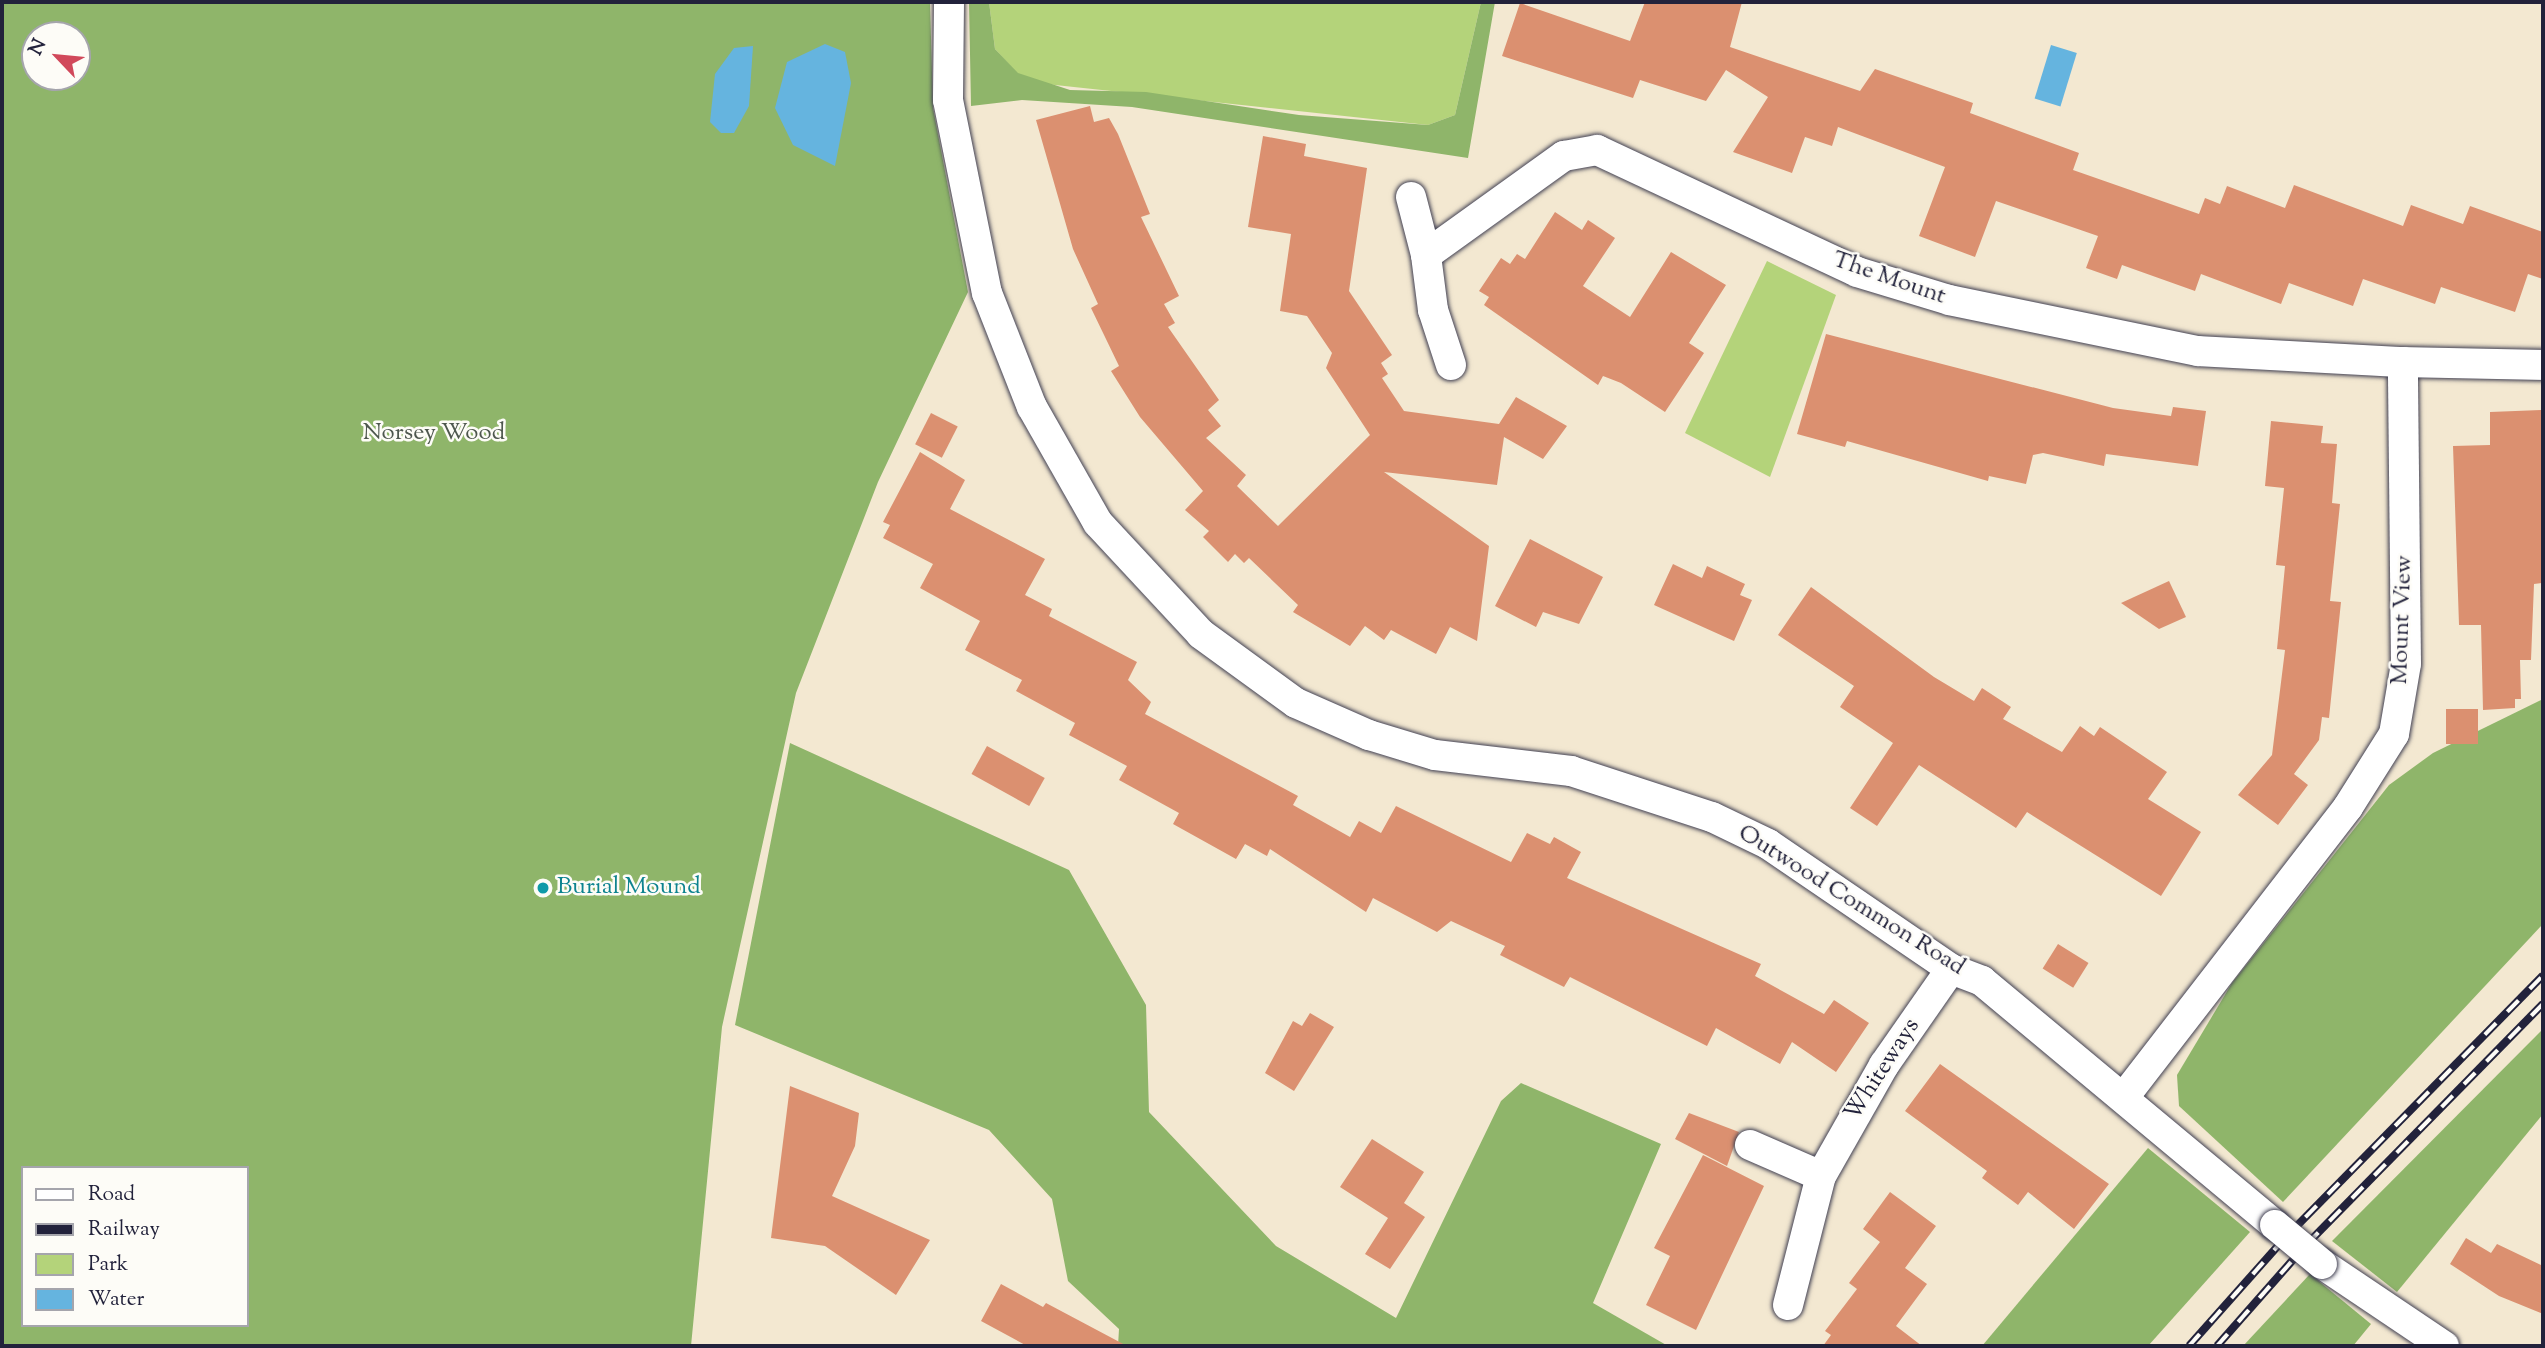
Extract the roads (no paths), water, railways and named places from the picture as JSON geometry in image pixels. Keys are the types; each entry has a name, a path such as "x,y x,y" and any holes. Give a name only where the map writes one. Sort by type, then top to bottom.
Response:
{"street":[{"name":"Outwood Common Road","path":"949,2 948,100 987,293 1032,407 1098,523 1157,593 1239,667 1296,703 1369,735 1435,755 1571,771 1712,817 1769,844 1951,968 1982,981 2322,1264 2444,1346"},
{"name":"The Mount","path":"1426,255 1564,156 1597,150 1857,272 1949,300 2198,351 2403,362"},
{"path":"1411,197 1426,255 1433,310 1451,365"},
{"path":"2403,362 2543,365"},
{"name":"Mount View","path":"2124,1097 2348,807 2394,734 2406,664 2403,362"},
{"name":"Whiteways","path":"1788,1305 1821,1176 1884,1065 1951,968"},
{"path":"1750,1145 1821,1176"}],"water":[{"path":"825,44 845,52 851,83 835,166 793,145 775,108 787,62"},
{"path":"2051,45 2077,53 2060,106 2035,99"},
{"path":"753,46 749,106 734,133 721,133 710,122 715,74 734,48"}],"railway":[{"path":"2189,1346 2283,1240 2543,975"},
{"path":"2217,1346 2307,1244 2543,1004"}],"place":[{"name":"Burial Mound","path":"543,888"}],"park label":[{"name":"Norsey Wood","path":"434,434"}]}
